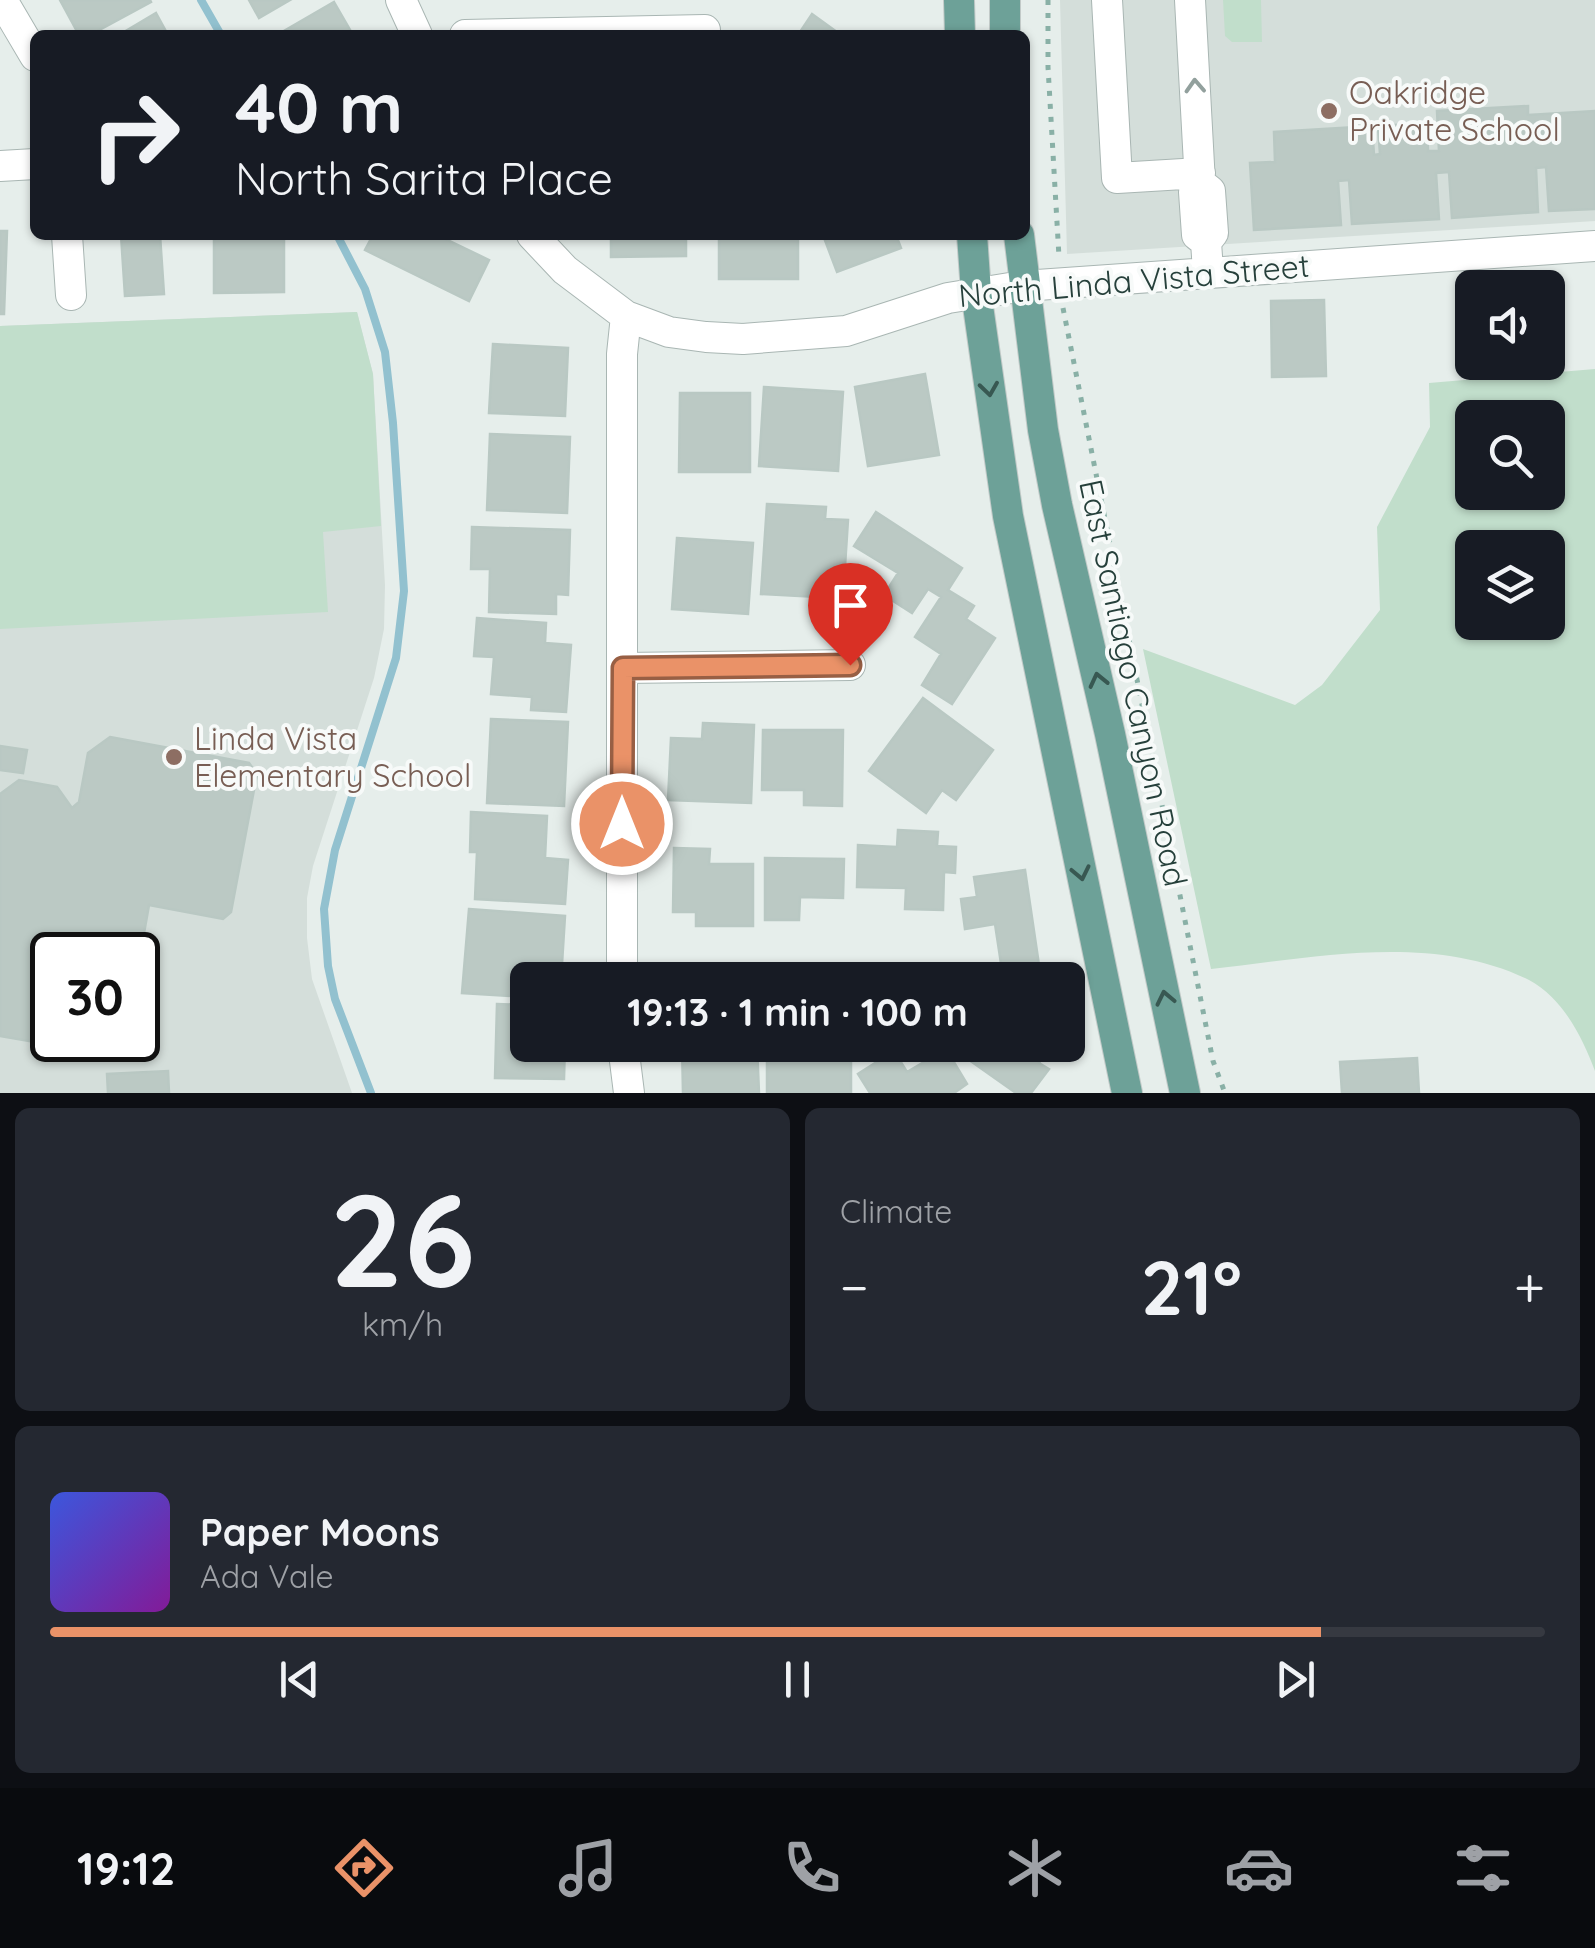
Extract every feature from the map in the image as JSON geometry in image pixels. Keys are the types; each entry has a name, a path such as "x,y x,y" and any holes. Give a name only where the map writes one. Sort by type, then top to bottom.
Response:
{"main road":[{"path":"959,0 960,30"},
{"path":"1005,0 1005,30"},
{"path":"972,240 976,292 1012,533 1128,1093"},
{"name":"East Santiago Canyon Road","path":"1019,240 1056,505 1106,716 1185,1093"}],"street":[{"path":"2,0 30,48"},
{"path":"401,0 415,30"},
{"path":"1107,0 1117,178 1200,178"},
{"path":"1190,0 1200,178 1210,191 1213,233 1207,256"},
{"path":"0,166 30,164"},
{"path":"67,240 71,294"},
{"name":"North Linda Vista Street","path":"537,240 565,270 626,316 669,332 706,338 846,332 976,292 1207,256 1595,246"},
{"path":"622,962 622,354 626,316"},
{"path":"623,668 850,665"},
{"path":"625,1062 629,1093"}],"path":[{"path":"1048,0 1059,254"},
{"path":"1064,317 1208,1037 1224,1093"}],"shaded area":[{"name":"Oakridge Private School","path":"1060,0 1595,0 1595,221 1067,254"},
{"name":"Linda Vista Elementary School","path":"357,312 373,374 384,629 374,678 313,866 307,898 312,979 352,1093 0,1093 0,326"}],"green space":[{"path":"1223,0 1261,0 1262,42 1232,42 1225,36"},
{"path":"357,312 373,374 381,526 323,532 328,612 0,629 0,326"},
{"path":"1595,369 1595,1071 1577,1032 1552,997 1529,980 1491,965 1452,956 1372,952 1211,969 1143,649 1295,705 1322,685 1380,610 1377,527 1430,427 1429,383 1565,380 1565,372"}],"building":[{"path":"60,0 151,2 99,30 76,30"},
{"path":"249,0 290,0 259,18"},
{"path":"334,2 350,30 286,30"},
{"path":"156,13 165,30 127,30"},
{"path":"812,14 834,30 801,30"},
{"path":"1528,106 1528,115 1595,111 1595,209 1549,211 1546,167 1536,168 1538,212 1452,218 1449,172 1436,173 1439,219 1352,224 1349,180 1338,181 1341,225 1254,230 1250,163 1275,162 1274,132 1372,126 1374,155 1380,154 1378,126 1427,123 1428,151 1439,151 1437,111"},
{"path":"0,231 7,231 4,314 0,314"},
{"path":"121,240 160,240 164,294 125,296"},
{"path":"214,240 284,240 284,292 214,293"},
{"path":"370,240 447,240 489,260 469,301 365,250"},
{"path":"611,240 686,240 686,256 611,257"},
{"path":"719,240 798,240 798,279 719,279"},
{"path":"825,240 898,240 901,248 837,272"},
{"path":"1324,300 1326,376 1272,377 1271,301"},
{"path":"493,344 568,348 565,416 489,413"},
{"path":"925,374 939,455 868,466 855,387"},
{"path":"764,387 843,392 838,471 759,466"},
{"path":"680,393 750,393 750,472 679,472"},
{"path":"490,434 570,437 567,513 487,510"},
{"path":"767,504 826,507 825,519 848,520 844,582 817,581 817,597 761,594"},
{"path":"876,512 962,568 948,590 974,606 966,619 995,638 952,704 922,685 941,654 915,637 941,597 928,589 912,613 884,595 898,573 854,546"},
{"path":"472,527 570,530 568,595 556,594 556,614 489,612 490,569 471,569"},
{"path":"677,538 753,543 748,614 672,609"},
{"path":"477,618 546,623 545,643 571,645 566,712 531,710 532,697 491,694 494,657 474,656"},
{"path":"923,698 993,750 956,800 942,790 926,813 869,771"},
{"path":"491,719 568,722 564,806 487,803"},
{"path":"703,723 754,725 751,803 668,800 671,738 702,739"},
{"path":"763,730 843,730 842,806 804,805 804,790 762,790"},
{"path":"110,737 249,763 257,774 231,912 223,919 149,905 144,932 30,932 30,1041 0,1036 0,794 19,780 57,787 72,808 79,802 88,753"},
{"path":"0,746 27,750 23,773 0,770"},
{"path":"471,812 547,816 545,858 568,860 565,904 475,899 477,852 470,852"},
{"path":"898,830 938,832 937,846 956,847 955,873 944,872 943,910 905,909 906,888 857,887 858,845 897,847"},
{"path":"674,848 710,849 709,864 753,864 753,926 696,926 696,912 673,912"},
{"path":"765,858 844,859 843,898 800,897 799,920 765,920"},
{"path":"1025,870 1039,962 1001,962 995,924 965,929 961,899 977,897 974,877"},
{"path":"469,909 565,916 562,962 510,962 510,996 462,993"},
{"path":"497,1004 510,1004 510,1062 564,1062 564,1079 495,1078"},
{"path":"1417,1058 1419,1093 1342,1093 1340,1062"},
{"path":"682,1062 758,1062 759,1093 683,1093"},
{"path":"767,1062 851,1062 851,1093 767,1093"},
{"path":"877,1062 901,1062 907,1072 924,1062 954,1062 967,1084 954,1093 870,1093 858,1074"},
{"path":"972,1062 1040,1062 1049,1069 1031,1093 1016,1093"},
{"path":"168,1071 169,1093 108,1093 107,1074"}],"waterway":[{"path":"201,0 218,30"},
{"path":"340,240 365,289 385,352 404,591 396,658 335,850 324,909 335,999 371,1093"}],"place":[{"name":"Oakridge Private School","path":"1329,111"},
{"name":"Linda Vista Elementary School","path":"174,757"}],"route":[{"path":"622,824 623,668 850,665"}]}
